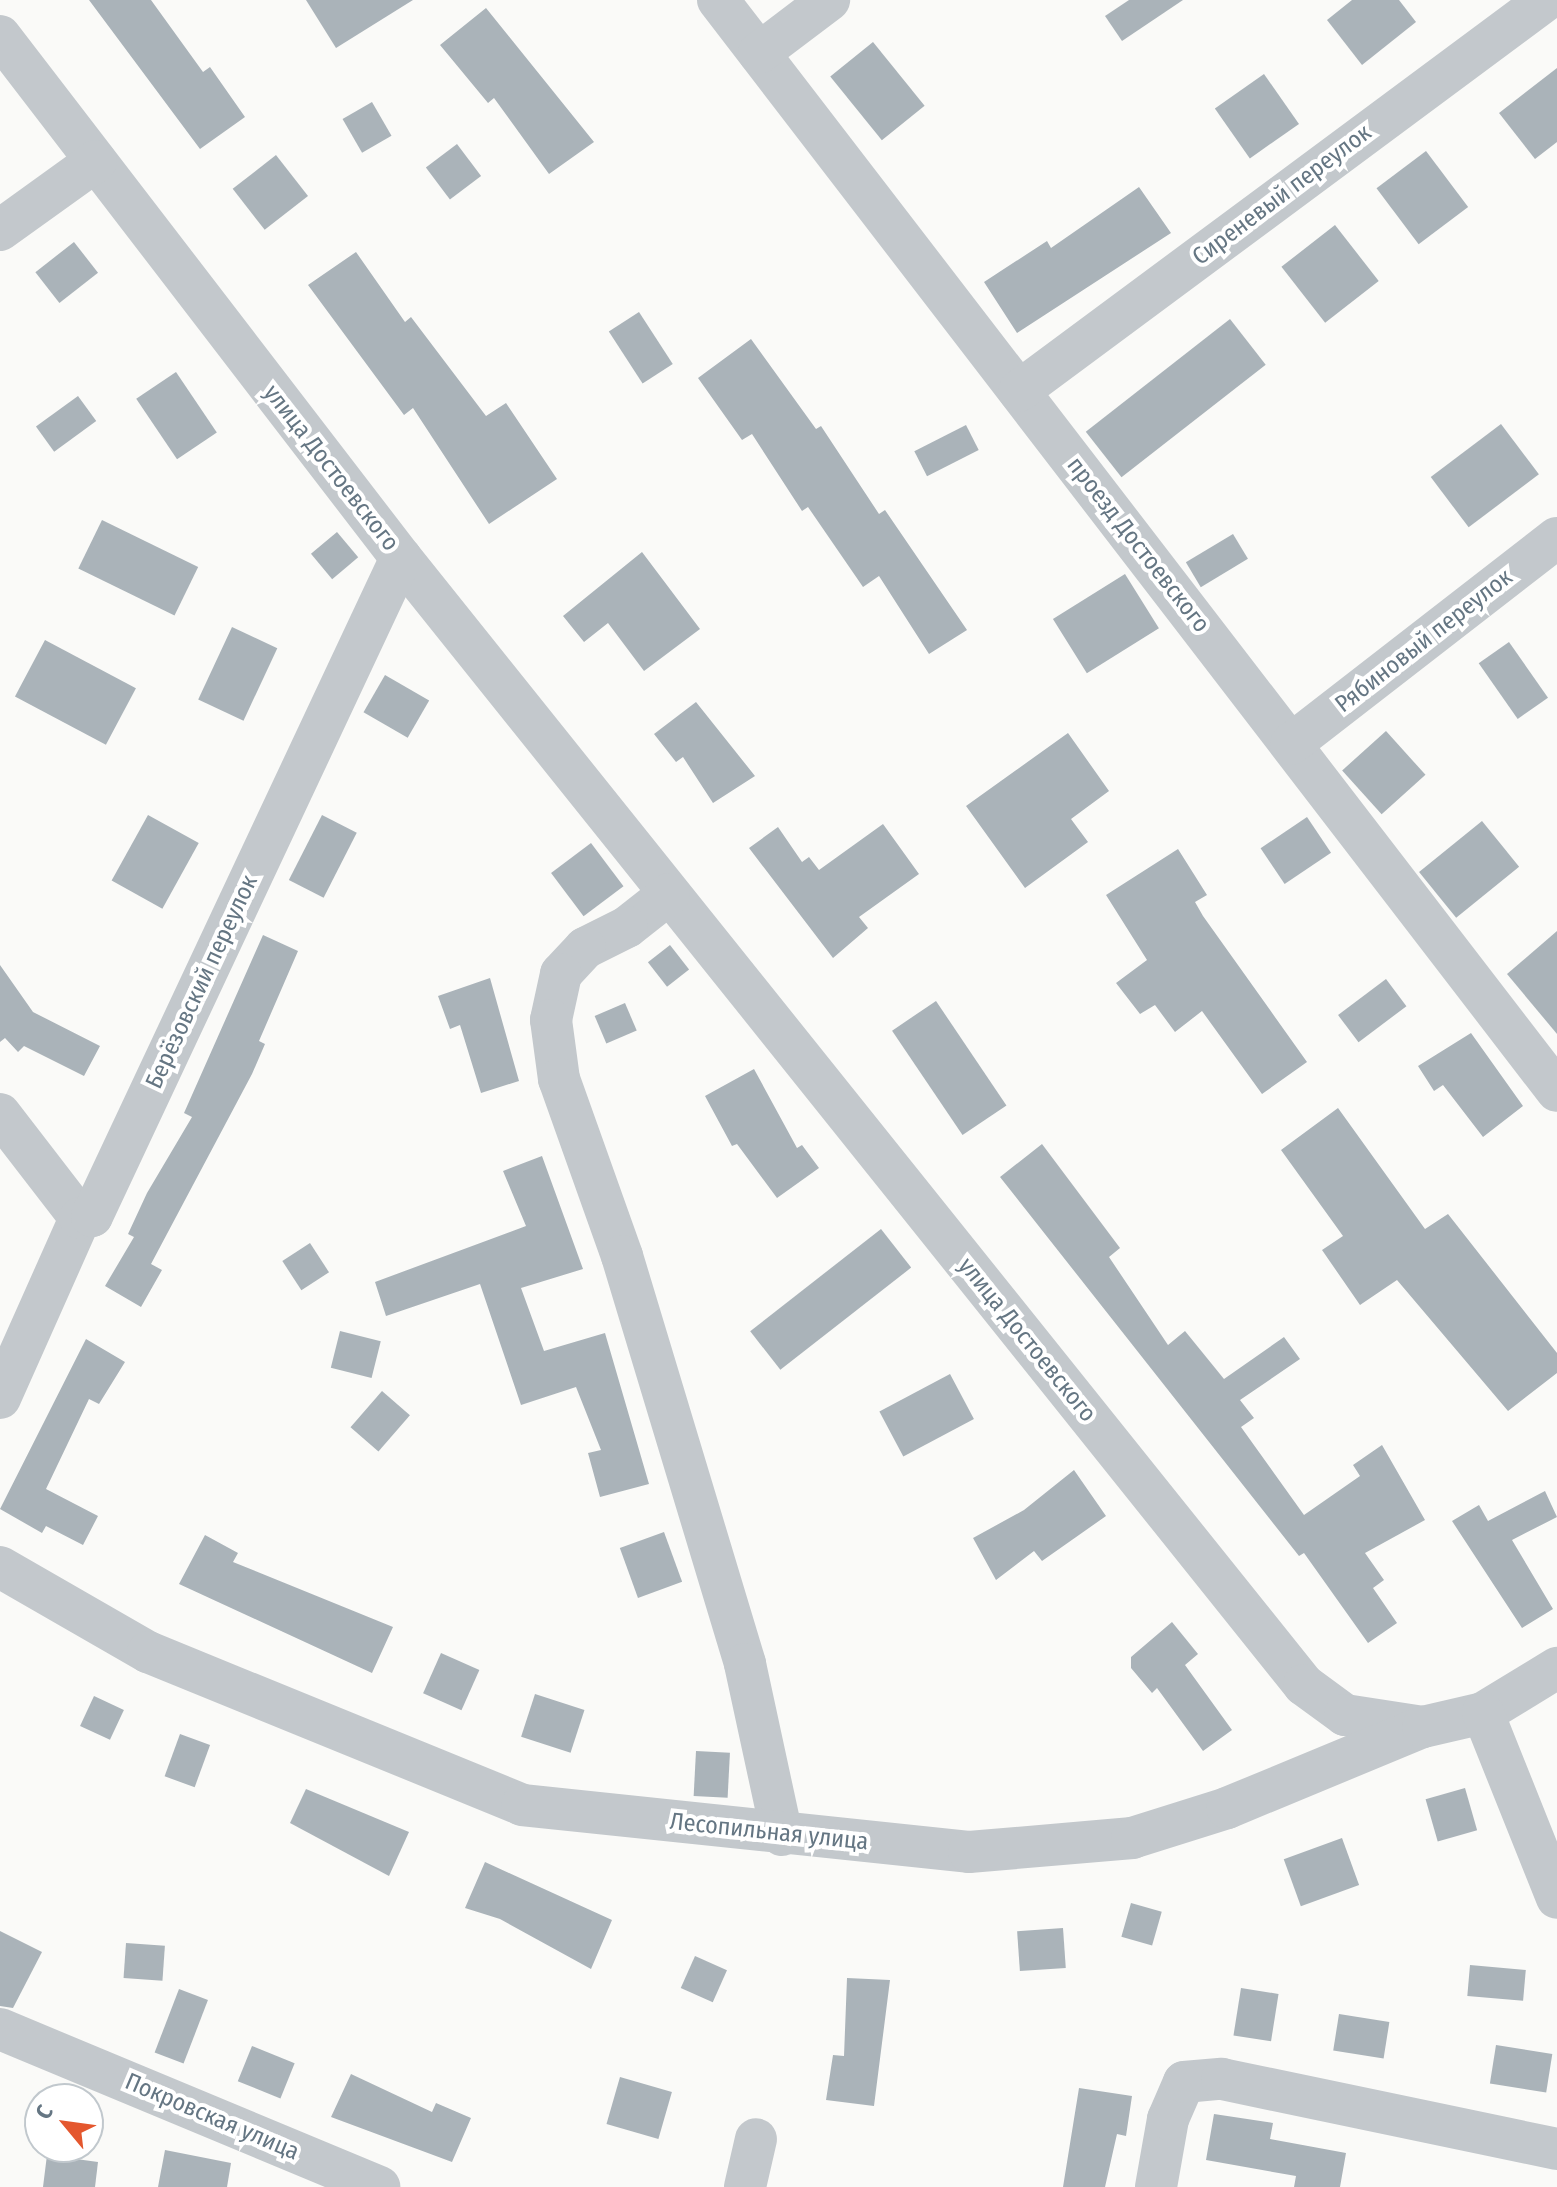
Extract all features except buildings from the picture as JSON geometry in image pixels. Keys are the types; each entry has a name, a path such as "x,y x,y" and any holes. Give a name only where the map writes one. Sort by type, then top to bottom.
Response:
{"street":[{"name":"проезд Достоевского","path":"718,0 1557,1091"},
{"path":"759,53 829,0"},
{"name":"Сиреневый переулок","path":"1019,391 1546,0"},
{"name":"улица Достоевского","path":"0,36 401,558 1304,1685 1345,1715 1423,1727"},
{"path":"0,230 96,161"},
{"name":"Рябиновый переулок","path":"1291,744 1557,538"},
{"name":"Берёзовский переулок","path":"0,1398 80,1218 92,1216 401,558"},
{"path":"669,894 627,927 585,948 561,974 551,1020 559,1079 622,1256 745,1664 782,1835"},
{"path":"0,1114 80,1218"},
{"name":"Лесопильная улица","path":"0,1567 148,1652 522,1805 782,1835 969,1852 1132,1838 1227,1808 1423,1727 1483,1713 1557,1668"},
{"path":"1483,1713 1557,1898"},
{"name":"Покровская улица","path":"0,2029 379,2187"},
{"path":"1156,2187 1168,2119 1184,2082 1222,2079 1557,2149"},
{"path":"745,2187 756,2139"}]}
